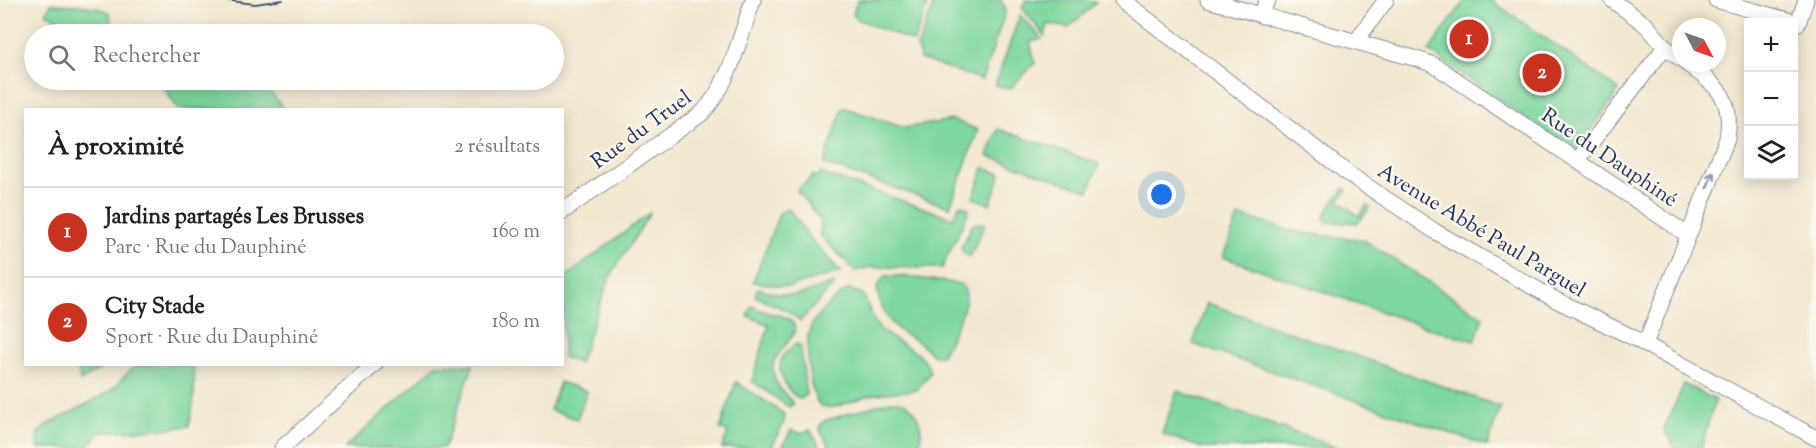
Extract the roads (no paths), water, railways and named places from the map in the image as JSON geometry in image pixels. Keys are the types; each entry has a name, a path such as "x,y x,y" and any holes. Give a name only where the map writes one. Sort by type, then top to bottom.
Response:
{"street":[{"name":"Rue du Truel","path":"564,211 701,114 712,103 723,84 753,0"},
{"name":"Rue du Dauphiné","path":"1208,0 1434,65 1688,235"},
{"path":"1262,15 1268,0"},
{"path":"1359,42 1361,34 1386,0"},
{"path":"1612,0 1646,26 1672,52"},
{"path":"1716,0 1798,23 1806,0"},
{"name":"Avenue Abbé Paul Parguel","path":"1126,1 1350,175 1427,226 1563,304 1645,344 1816,438"},
{"path":"1577,161 1665,47"},
{"path":"1645,344 1727,139 1730,122 1723,97 1715,86 1697,72"},
{"path":"282,448 373,366"}],"tram line":[{"path":"223,0 255,4 283,0"}],"place":[{"name":"Jardins partagés Les Brusses","path":"1469,39"},
{"name":"City Stade","path":"1542,73"}]}
